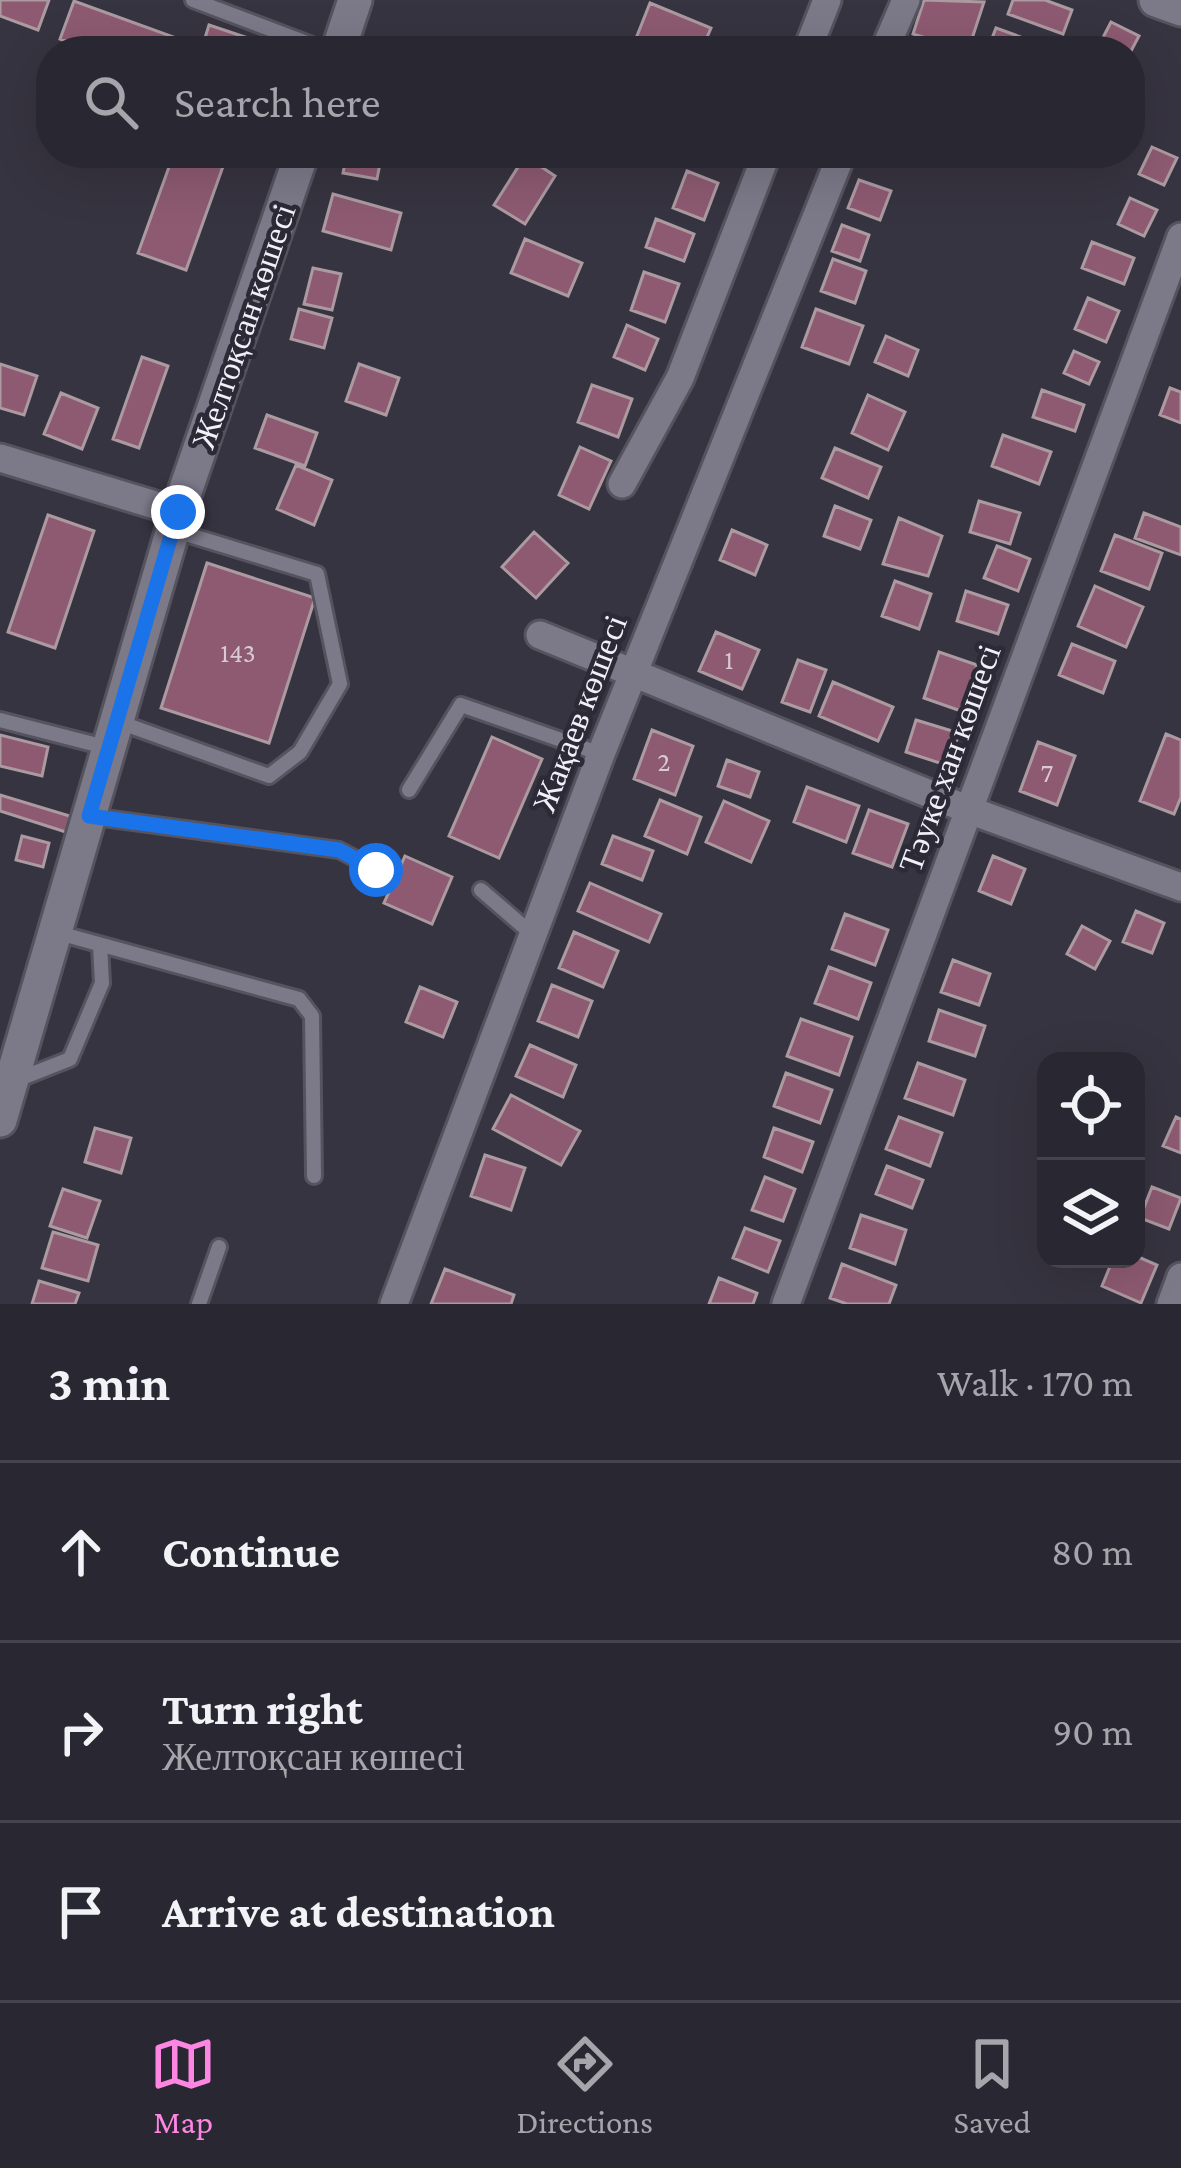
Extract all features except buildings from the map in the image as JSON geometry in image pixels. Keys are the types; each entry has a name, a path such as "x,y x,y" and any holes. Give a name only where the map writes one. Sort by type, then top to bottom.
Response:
{"street":[{"path":"343,36 355,0"},
{"path":"813,36 827,0"},
{"path":"890,36 906,0"},
{"path":"1156,0 1181,9"},
{"name":"Желтоқсан көшесі","path":"0,1120 176,520 297,168"},
{"path":"622,484 680,378 761,168"},
{"name":"Жақаев көшесі","path":"394,1304 601,754 836,168"},
{"name":"Тәуке хан көшесі","path":"786,1304 1181,238"},
{"path":"0,458 176,520"},
{"path":"540,635 969,810 1181,887"},
{"path":"1171,1304 1181,1277"}],"lane":[{"path":"193,0 288,36"},
{"path":"0,720 113,735 269,776 300,752 340,684 317,574 176,520"},
{"path":"409,790 461,705 601,754"},
{"path":"89,816 339,850 376,870"},
{"path":"481,890 532,935"},
{"path":"55,932 299,999 311,1016 314,1176"},
{"path":"11,1082 70,1059 102,983 100,945"},
{"path":"199,1304 219,1247"}],"route":[{"path":"178,512 89,816 339,850 376,870"}]}
